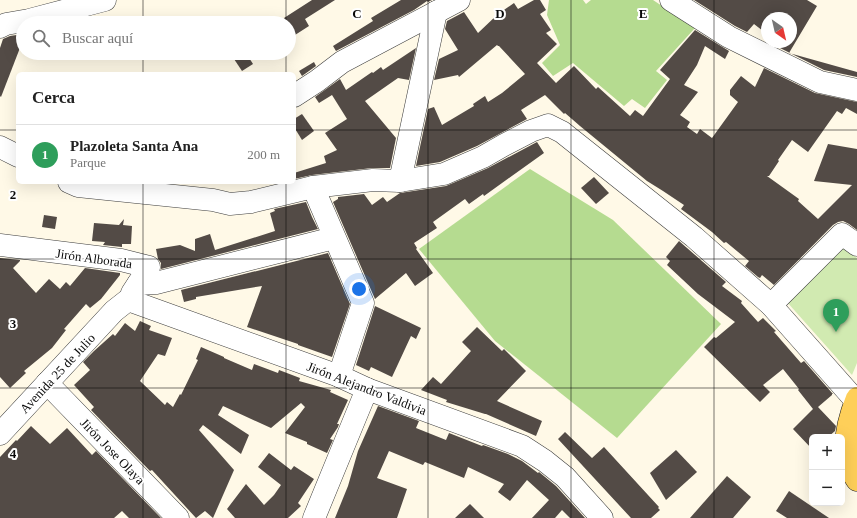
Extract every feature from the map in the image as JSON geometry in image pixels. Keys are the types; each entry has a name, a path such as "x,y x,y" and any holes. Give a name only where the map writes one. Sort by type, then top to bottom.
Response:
{"main road":[{"path":"856,399 847,430 845,452 849,467 857,480"}],"street":[{"path":"44,16 105,0"},
{"path":"296,95 342,62 459,0"},
{"path":"671,0 729,36 820,82 857,90"},
{"path":"400,181 436,12"},
{"path":"0,27 16,22"},
{"path":"74,184 78,186 212,191 230,204 251,202 313,187 373,180 400,181 444,174 483,157 531,131 548,125 562,132 694,237 771,305 856,399"},
{"path":"0,134 16,138"},
{"path":"0,147 16,155"},
{"path":"313,187 363,303 339,376"},
{"path":"771,305 842,234 857,246"},
{"path":"127,298 156,283 334,238"},
{"name":"Jirón Alborada","path":"0,245 121,260 149,267 127,298"},
{"name":"Jirón Alejandro Valdivia","path":"127,298 339,376 367,389 522,446 545,461 565,477 602,518"},
{"name":"Avenida 25 de Julio","path":"0,434 127,298"},
{"name":"Jirón Jose Olaya","path":"47,383 178,518"},
{"path":"314,518 367,389"}],"green space":[{"path":"549,0 583,0 586,4 591,0 653,0 695,28 656,71 667,80 645,108 632,99 624,106 573,63 553,76 542,63 560,45 547,15"},
{"path":"530,169 613,220 721,324 617,438 495,341 419,249"},
{"path":"842,245 857,258 857,363 852,375 787,302"}],"building":[{"path":"312,0 335,0 305,19 309,26 296,34 296,16 287,16"},
{"path":"401,0 432,0 427,1 414,10 336,51 333,46 373,21 371,18"},
{"path":"534,0 540,0 546,10 540,14 551,30 546,33 557,44 537,63 556,83 574,66 596,89 598,87 630,116 635,110 643,116 670,79 660,70 695,30 729,51 725,59 705,46 697,65 684,85 698,92 680,115 690,122 687,127 697,134 700,129 712,138 738,102 730,95 730,90 741,76 755,87 764,68 815,93 857,102 857,114 846,108 842,114 837,111 808,152 792,140 769,176 767,176 799,199 798,201 818,219 852,185 814,181 828,144 857,149 857,230 843,221 833,225 774,285 762,275 760,278 758,277 745,266 749,261 681,209 684,205 647,181 565,113 564,114 545,95 521,110 527,119 477,146 440,162 416,166 428,109 434,107 442,125 474,106 473,104 485,96 488,102 502,93 525,74 497,45 459,77 458,75 434,80 439,59 458,50 445,29 447,21 464,12 478,33 498,14 514,3 518,9"},
{"path":"694,0 807,0 817,6 797,40 797,12 761,12 761,29 754,24 747,32"},
{"path":"16,35 16,58 1,97 0,48 3,39"},
{"path":"416,48 409,80 398,78 365,101 396,138 390,168 372,168 312,175 296,179 296,172 326,163 324,156 337,150 325,133 347,119 332,95 319,103 315,97 340,79 346,90 381,67 383,70"},
{"path":"780,48 792,48 789,53"},
{"path":"791,54 857,72 857,77 824,70"},
{"path":"235,60 250,60 253,64 242,71"},
{"path":"314,62 316,66 302,76 299,71"},
{"path":"302,114 314,131 302,140 296,130 296,118"},
{"path":"537,142 544,153 484,196 483,194 469,204 465,199 433,222 437,228 414,243 417,248 416,249 433,273 415,286 406,273 375,299 333,202 338,199 338,197 364,194 372,205 383,197 387,202 400,193 446,186 488,168"},
{"path":"594,177 609,193 596,204 581,188"},
{"path":"306,202 318,229 161,269 161,263 158,259 156,249 180,245 195,251 195,239 210,234 215,250 275,231 270,213 275,211 274,209"},
{"path":"44,215 57,217 55,229 42,227"},
{"path":"124,219 123,225 132,226 131,244 122,244 122,247 103,245 105,242 92,241 94,223 119,225"},
{"path":"679,241 726,282 722,286 742,301 741,303 758,322 763,318 776,331 774,332 801,363 804,361 833,394 818,407 836,426 835,431 832,434 809,434 809,446 793,429 813,409 783,369 763,385 770,392 760,402 704,347 714,337 716,338 735,322 698,294 667,265 670,261 666,257"},
{"path":"328,253 350,304 332,357 247,327 262,286 196,297 196,299 184,302 181,290"},
{"path":"0,258 20,260 13,268 36,293 49,279 60,289 66,282 70,286 85,268 120,273 101,299 90,308 86,304 64,329 66,330 52,348 24,371 26,373 10,388 0,377"},
{"path":"375,306 421,328 416,339 411,336 392,377 371,367 369,371 356,365"},
{"path":"140,321 151,326 149,330 172,338 165,356 158,354 140,381 165,405 167,402 173,407 180,394 181,395 198,360 196,359 201,347 252,370 254,364 278,373 279,370 300,378 299,381 331,390 330,392 348,400 337,424 339,424 338,427 330,439 333,440 327,453 307,444 307,442 285,433 305,407 301,403 271,428 223,406 218,415 249,435 241,454 203,425 199,430 234,470 213,518 205,511 196,518 152,470 150,471 91,410 94,407 74,385 90,370 83,362 94,351 113,334 115,336 125,323 135,331"},
{"path":"477,327 502,351 504,349 526,371 497,401 542,421 536,436 486,414 446,402 447,400 421,390 433,377 441,384 471,351 462,342"},
{"path":"378,406 419,421 416,428 446,440 449,433 508,454 522,461 538,473 539,472 556,486 585,518 570,518 562,510 555,518 532,518 549,500 527,480 510,501 498,492 504,484 468,467 464,478 425,462 423,465 389,451 377,478 407,489 397,518 335,518 348,486 358,451"},
{"path":"31,426 50,444 67,428 92,455 96,451 161,518 129,518 122,511 114,518 0,518 0,457"},
{"path":"565,432 592,458 604,447 659,507 658,508 660,510 651,518 631,518 558,439"},
{"path":"676,450 697,472 666,500 650,473"},
{"path":"269,453 291,470 294,466 314,479 298,503 301,506 288,518 235,518 227,509 246,484 264,505 281,485 258,467"},
{"path":"727,476 751,497 733,518 690,518"},
{"path":"789,491 809,506 829,518 787,518 776,511"},
{"path":"470,504 484,518 455,518"}],"place":[{"name":"Plazoleta Santa Ana","path":"836,332"}]}
